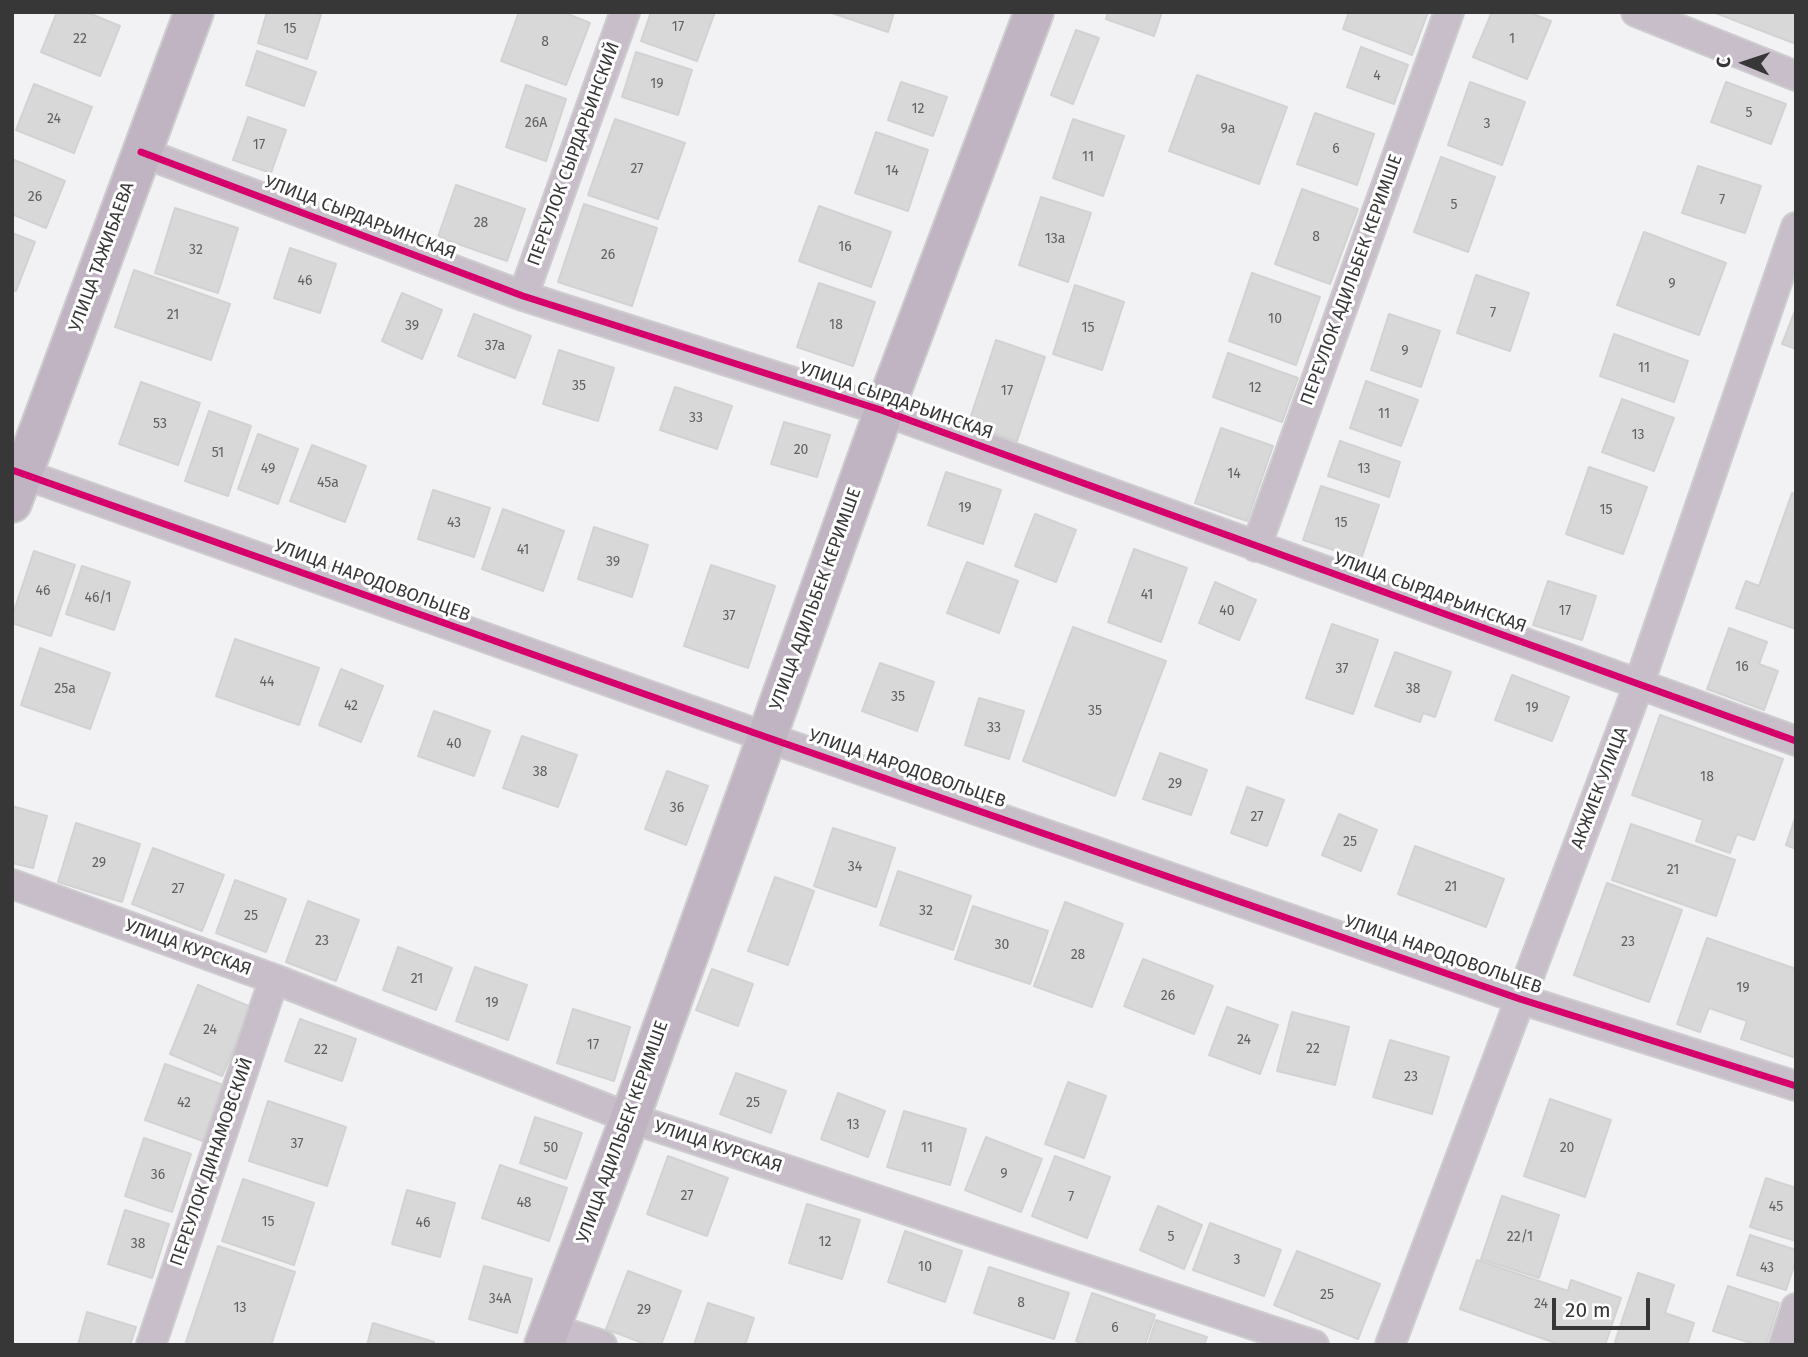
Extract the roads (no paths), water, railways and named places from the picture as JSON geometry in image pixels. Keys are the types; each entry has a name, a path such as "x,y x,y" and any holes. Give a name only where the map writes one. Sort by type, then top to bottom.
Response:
{"street":[{"name":"УЛИЦА ТАЖИБАЕВА","path":"16,482 194,12"},
{"name":"ПЕРЕУЛОК СЫРДАРЬИНСКИЙ","path":"523,296 625,12"},
{"name":"УЛИЦА АДИЛЬБЕК КЕРИМШЕ","path":"547,1336 630,1118 884,411 1034,12"},
{"name":"ПЕРЕУЛОК АДИЛЬБЕК КЕРИМШЕ","path":"1255,547 1449,12"},
{"path":"1636,12 1796,76"},
{"name":"УЛИЦА СЫРДАРЬИНСКАЯ","path":"141,152 523,296 884,411 1639,684"},
{"name":"АКЖИЕК УЛИЦА","path":"1390,1345 1639,684 1796,227"},
{"name":"УЛИЦА НАРОДОВОЛЬЦЕВ","path":"16,482 766,737 1520,999 1796,1086"},
{"path":"1639,684 1796,741"},
{"name":"УЛИЦА КУРСКАЯ","path":"12,884 274,979 630,1118 1314,1345"},
{"name":"ПЕРЕУЛОК ДИНАМОВСКИЙ","path":"151,1345 274,979"},
{"path":"1784,1345 1796,1308"},
{"path":"547,1336 602,1345"}]}
